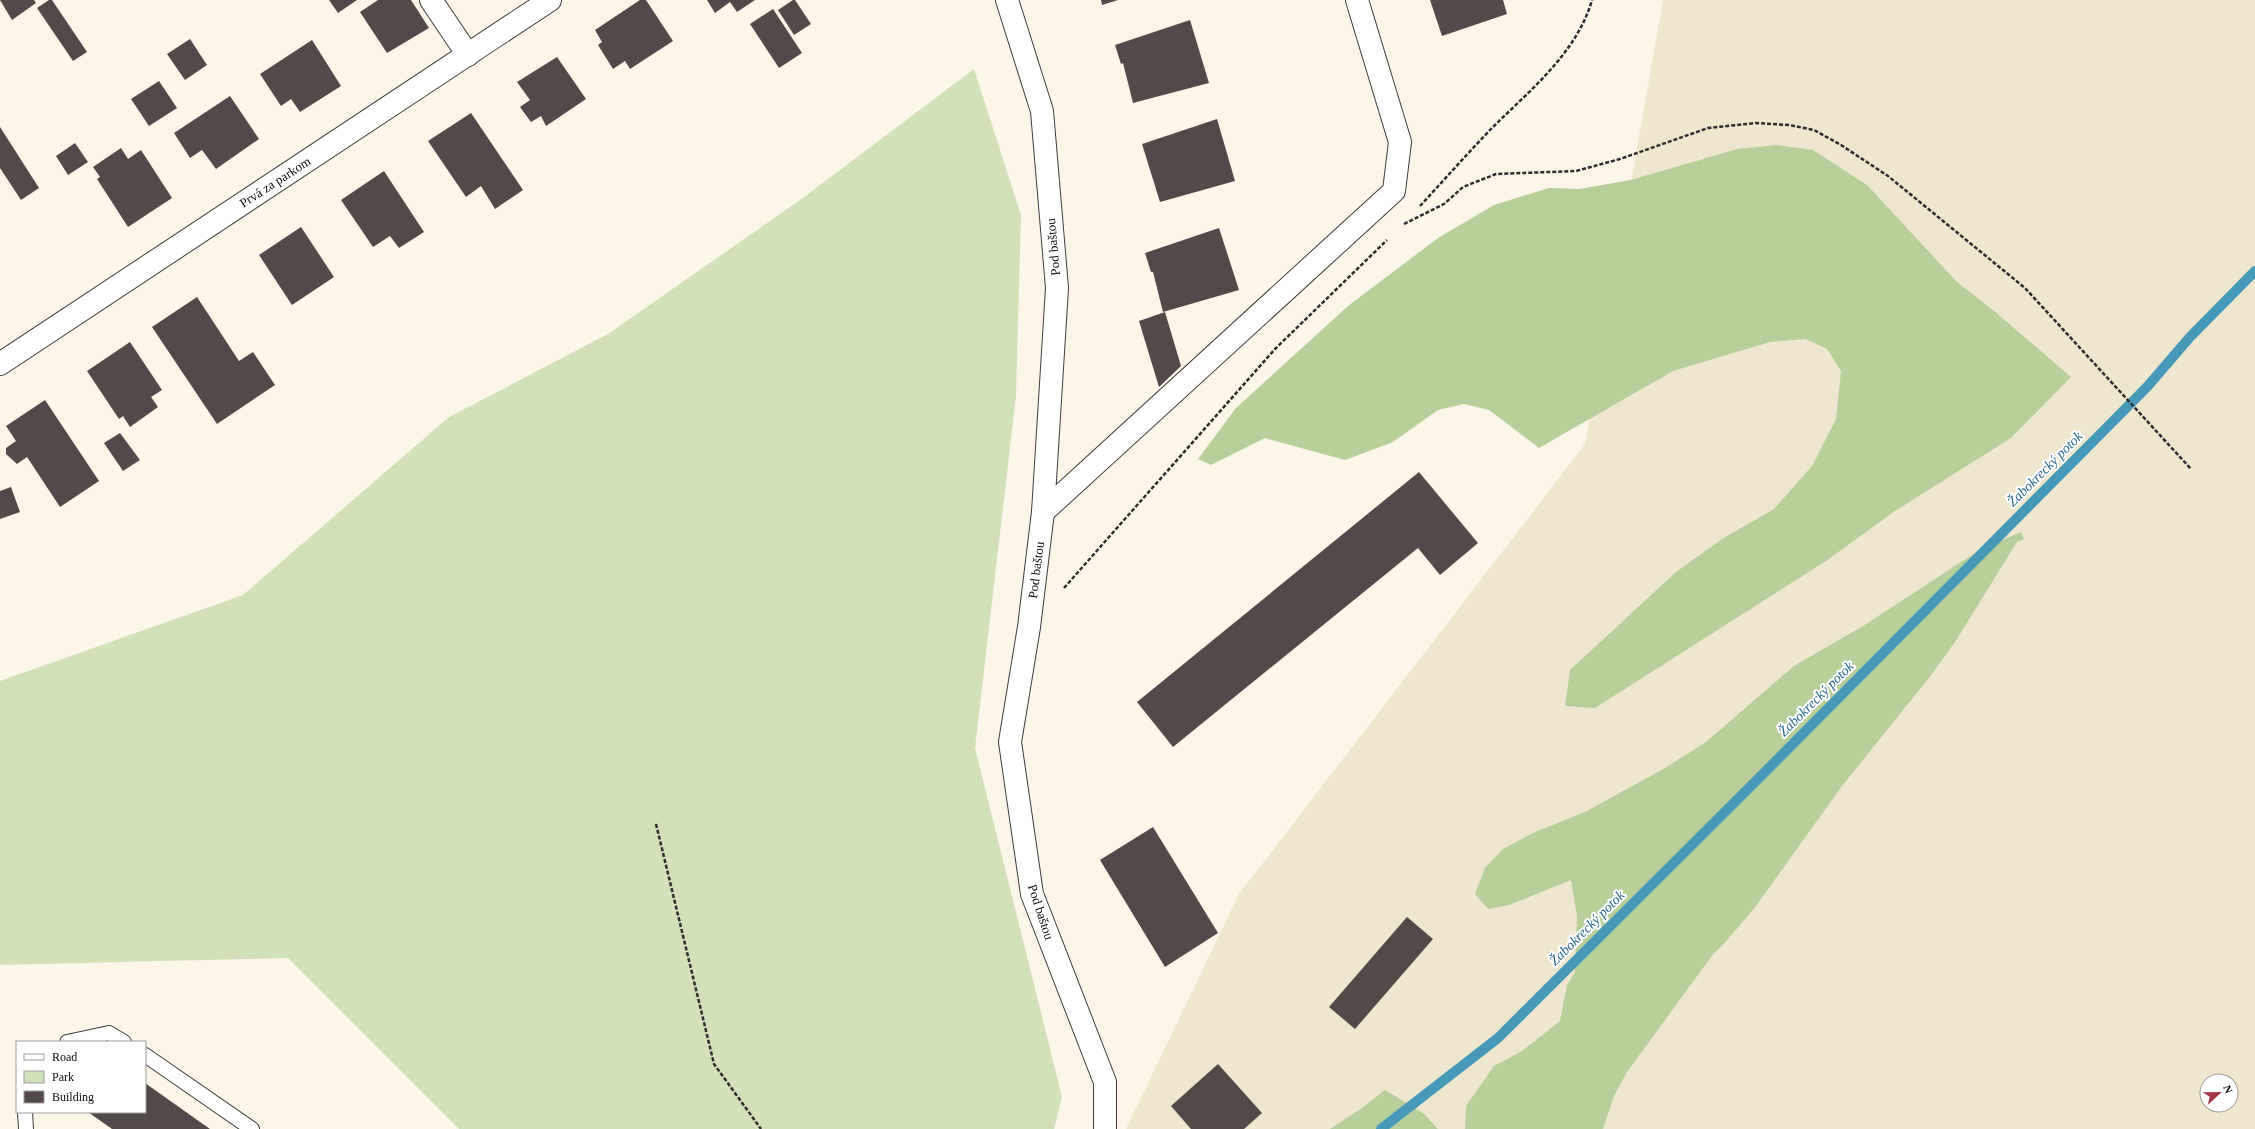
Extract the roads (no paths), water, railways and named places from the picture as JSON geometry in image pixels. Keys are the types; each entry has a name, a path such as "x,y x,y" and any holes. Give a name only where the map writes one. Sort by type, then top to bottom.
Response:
{"street":[{"path":"431,0 468,55"},
{"name":"Prvá za parkom","path":"0,364 550,0"},
{"name":"Pod baštou","path":"1007,0 1042,112 1057,288 1043,512 1029,627 1010,742 1032,894 1105,1082 1105,1129"},
{"path":"1043,512 1394,191 1400,142 1357,0"}],"lane":[{"path":"71,1041 109,1033 122,1041"},
{"path":"146,1056 252,1129"},
{"path":"25,1113 26,1129"}],"waterway":[{"name":"Žabokrecký potok","path":"1381,1129 1498,1038 1761,776 2147,387 2190,337 2255,271"}]}
